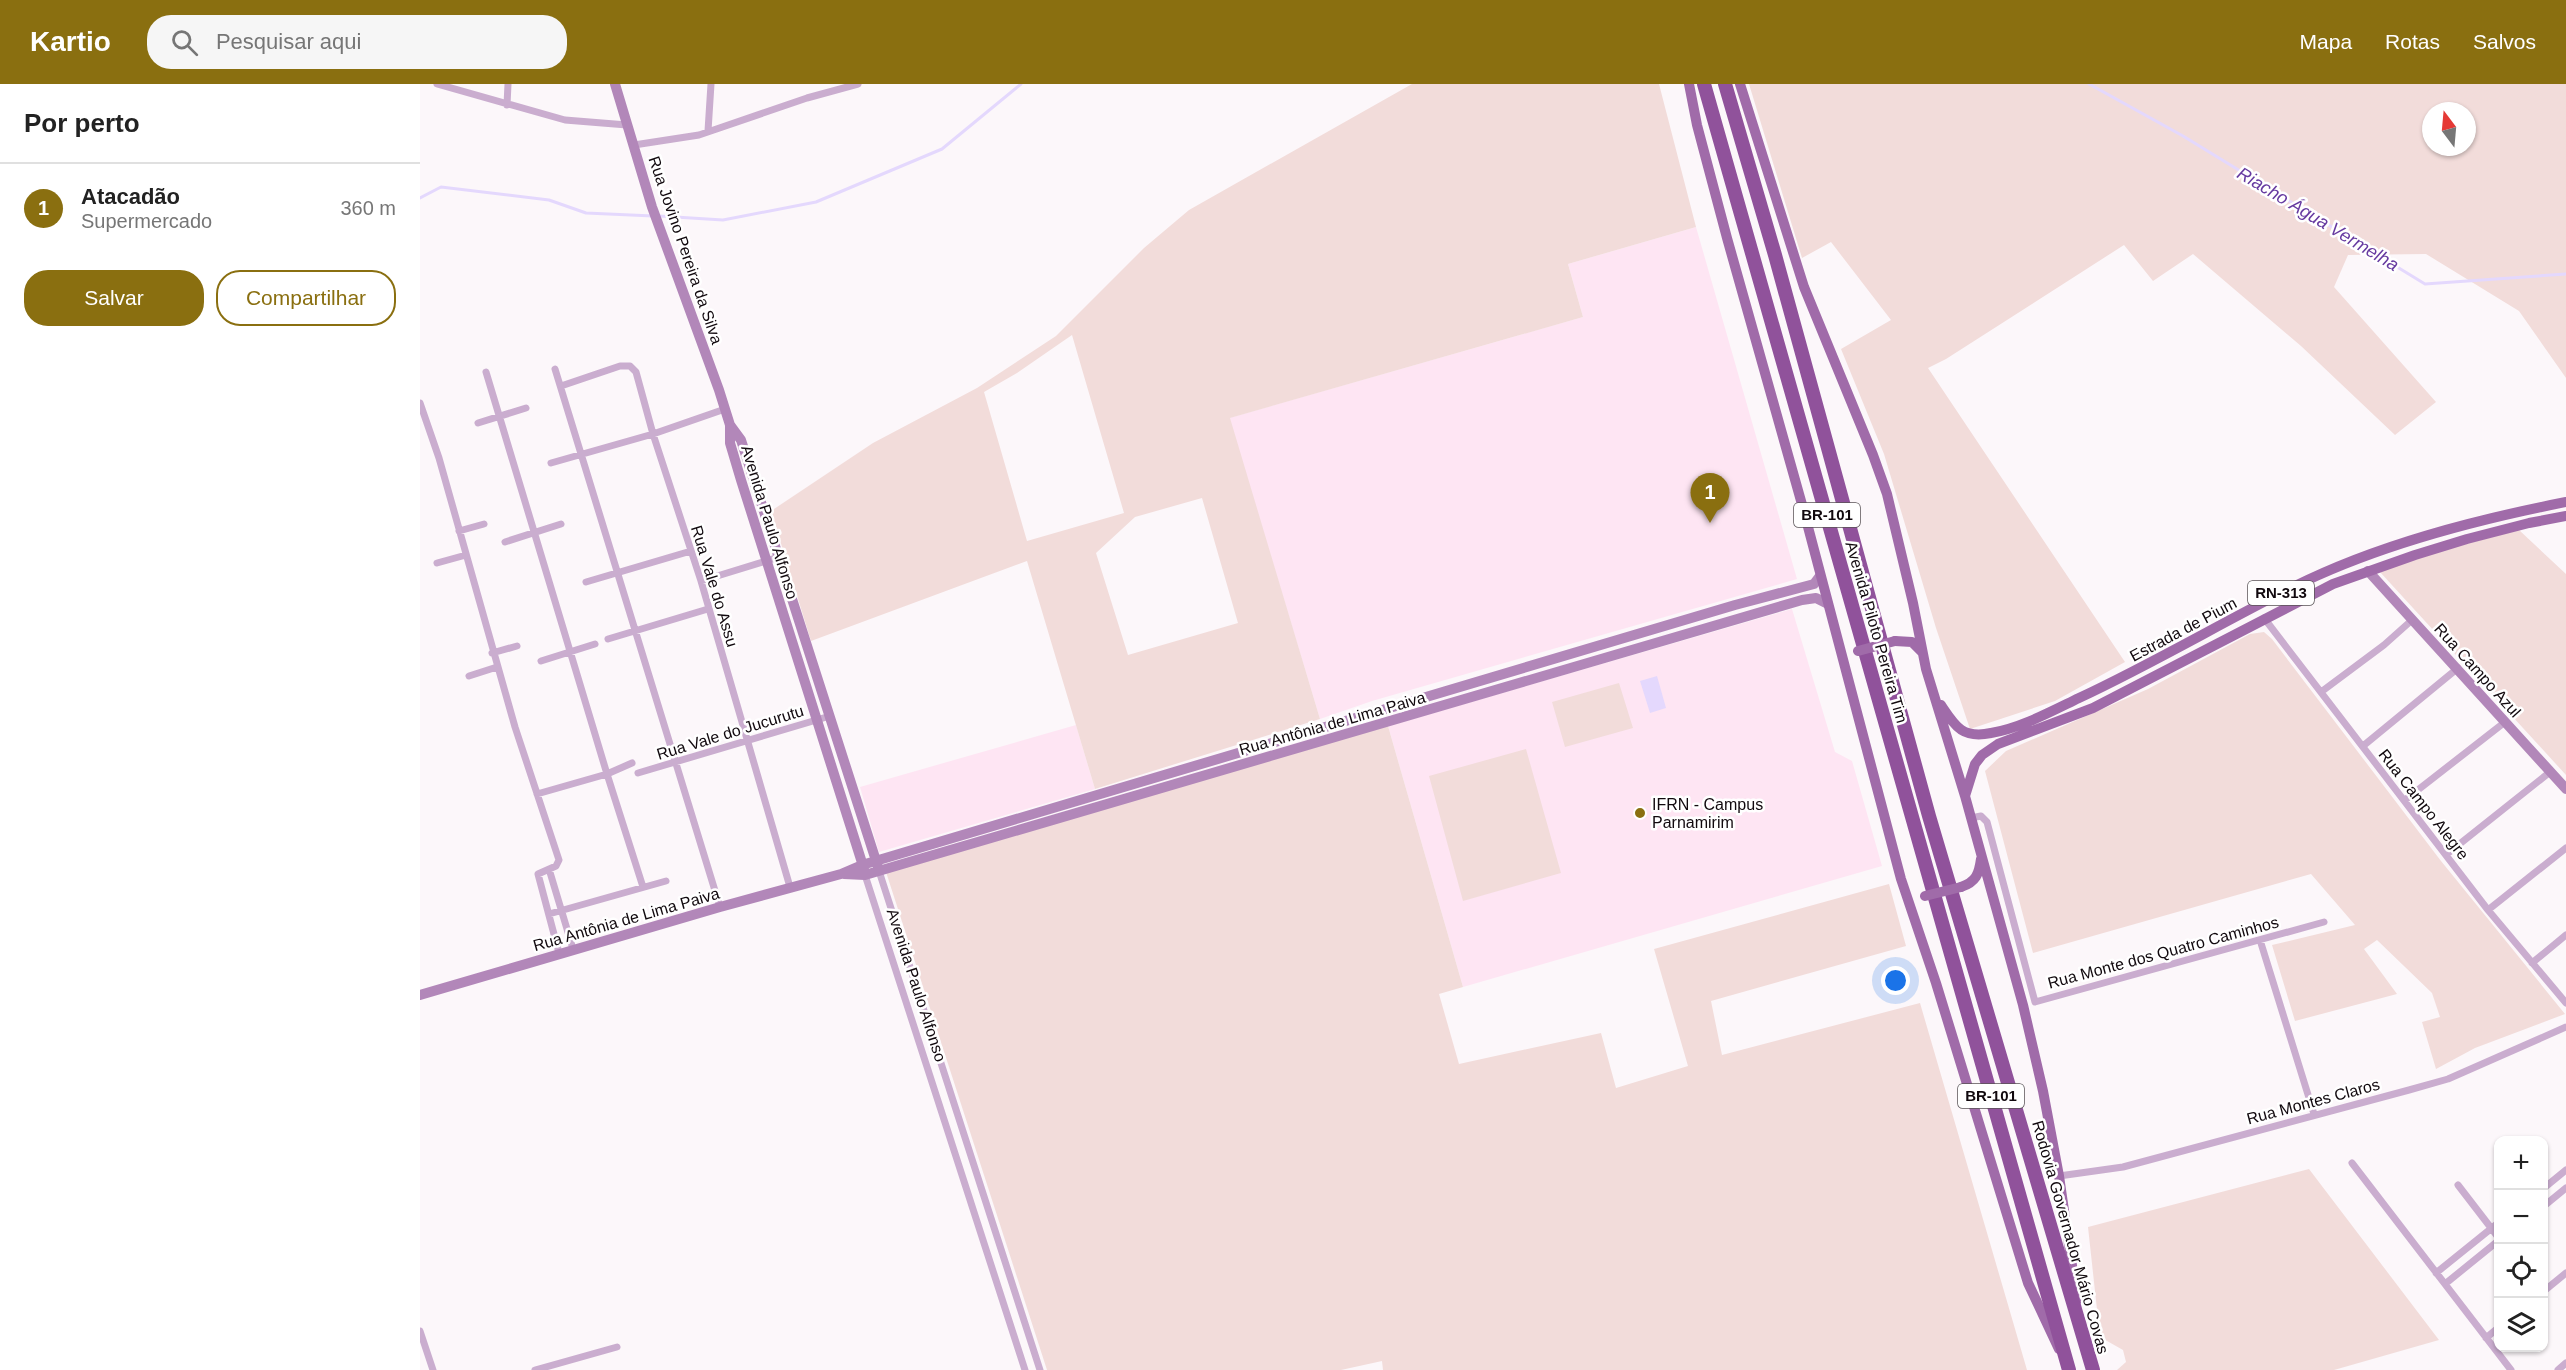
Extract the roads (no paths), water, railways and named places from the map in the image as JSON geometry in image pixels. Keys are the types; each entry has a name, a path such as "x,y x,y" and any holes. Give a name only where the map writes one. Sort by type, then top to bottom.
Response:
{"highway":[{"name":"Avenida Piloto Pereira Tim","path":"1704,84 2067,1364"},
{"name":"Avenida Piloto Pereira Tim","path":"1725,84 1775,255 1965,942"},
{"name":"Rodovia Governador Mário Covas","path":"1965,942 2093,1370"}],"main road":[{"path":"1689,84 1697,124 1727,238 1901,879 1936,983 2028,1283 2067,1364"},
{"path":"1740,84 1804,287 1887,494 1922,652 1982,856 2043,1091 2059,1176 2081,1326"},
{"name":"Estrada de Pium","path":"1934,694 1952,721 1964,732 1991,733 2053,710 2142,668 2284,591 2331,569 2445,532 2566,502"},
{"name":"Estrada de Pium","path":"1965,796 1975,764 1982,755 1998,744 2093,708 2333,584 2467,539 2529,522 2566,516"},
{"path":"1846,672 1848,657 1858,651 1895,640 1912,642 1922,652"},
{"path":"1901,879 1911,891 1925,896 1961,887 1972,883 1976,878 1982,856"}],"street":[{"path":"437,84 565,120 627,125"},
{"path":"507,105 508,84"},
{"name":"Rua Jovino Pereira da Silva","path":"615,84 658,222 730,425"},
{"path":"708,131 711,84"},
{"path":"634,144 699,135 807,98 858,84"},
{"name":"Rua Vale do Assu","path":"561,386 613,368 630,366 636,372 653,434 701,581 790,887"},
{"path":"555,369 720,907"},
{"path":"486,372 643,887"},
{"path":"420,403 439,458 492,653 559,860 557,865 538,874 560,953"},
{"path":"478,423 526,408"},
{"path":"551,463 653,434 724,409"},
{"name":"Avenida Paulo Alfonso","path":"730,425 741,440 1040,1370"},
{"name":"Avenida Paulo Alfonso","path":"730,425 730,443 766,561 1026,1370"},
{"path":"459,531 484,524"},
{"path":"505,542 561,524"},
{"path":"586,582 691,551"},
{"path":"437,563 466,555"},
{"path":"701,581 779,557"},
{"name":"Rua Campo Azul","path":"2368,571 2566,789"},
{"name":"Rua Antônia de Lima Paiva","path":"420,995 790,887 864,870 1710,612 1814,585 1820,576"},
{"name":"Rua Antônia de Lima Paiva","path":"877,866 1592,663 1812,598 1819,598 1828,604"},
{"path":"608,639 708,609"},
{"path":"1710,612 1714,626"},
{"name":"Rua Campo Alegre","path":"2264,618 2488,910 2566,1003"},
{"path":"2320,692 2384,645 2412,620"},
{"path":"541,662 595,644"},
{"path":"492,653 517,646"},
{"path":"1588,649 1592,663"},
{"path":"469,676 497,667"},
{"path":"2363,746 2458,668"},
{"name":"Rua Vale do Jucurutu","path":"638,773 830,716"},
{"path":"2405,800 2505,722"},
{"path":"537,794 607,774 632,763"},
{"path":"2447,854 2550,772"},
{"path":"839,791 852,786"},
{"name":"Rua Monte dos Quatro Caminhos","path":"1971,818 1981,816 1987,822 2035,1002 2324,922"},
{"path":"2488,910 2566,848"},
{"path":"549,869 573,949"},
{"path":"549,914 666,881"},
{"path":"544,894 555,891"},
{"path":"2532,963 2566,934"},
{"path":"2260,940 2314,1114"},
{"path":"2022,1005 2035,1002"},
{"name":"Rua Montes Claros","path":"2059,1176 2123,1167 2448,1079 2566,1027"},
{"path":"947,1129 960,1124"},
{"path":"2352,1163 2511,1370"},
{"path":"2548,1185 2566,1170"},
{"path":"2548,1203 2563,1190 2551,1182"},
{"path":"2458,1185 2494,1231"},
{"path":"2436,1273 2492,1228"},
{"path":"2445,1284 2495,1244"},
{"path":"2548,1288 2566,1273"},
{"path":"420,1331 433,1370"},
{"path":"2486,1338 2494,1332"},
{"path":"535,1370 617,1347"},
{"path":"2558,1370 2566,1363"}],"waterway":[{"name":"Riacho Água Vermelha","path":"659,216 723,220 816,202 942,149 1021,84"},
{"name":"Riacho Água Vermelha","path":"2089,84 2183,136 2425,284 2566,274"},
{"name":"Riacho Água Vermelha","path":"420,198 441,187 549,200 586,213 653,216"}],"place":[{"name":"Atacadão","path":"1710,523"},
{"name":"IFRN - Campus Parnamirim","path":"1640,813"}]}
